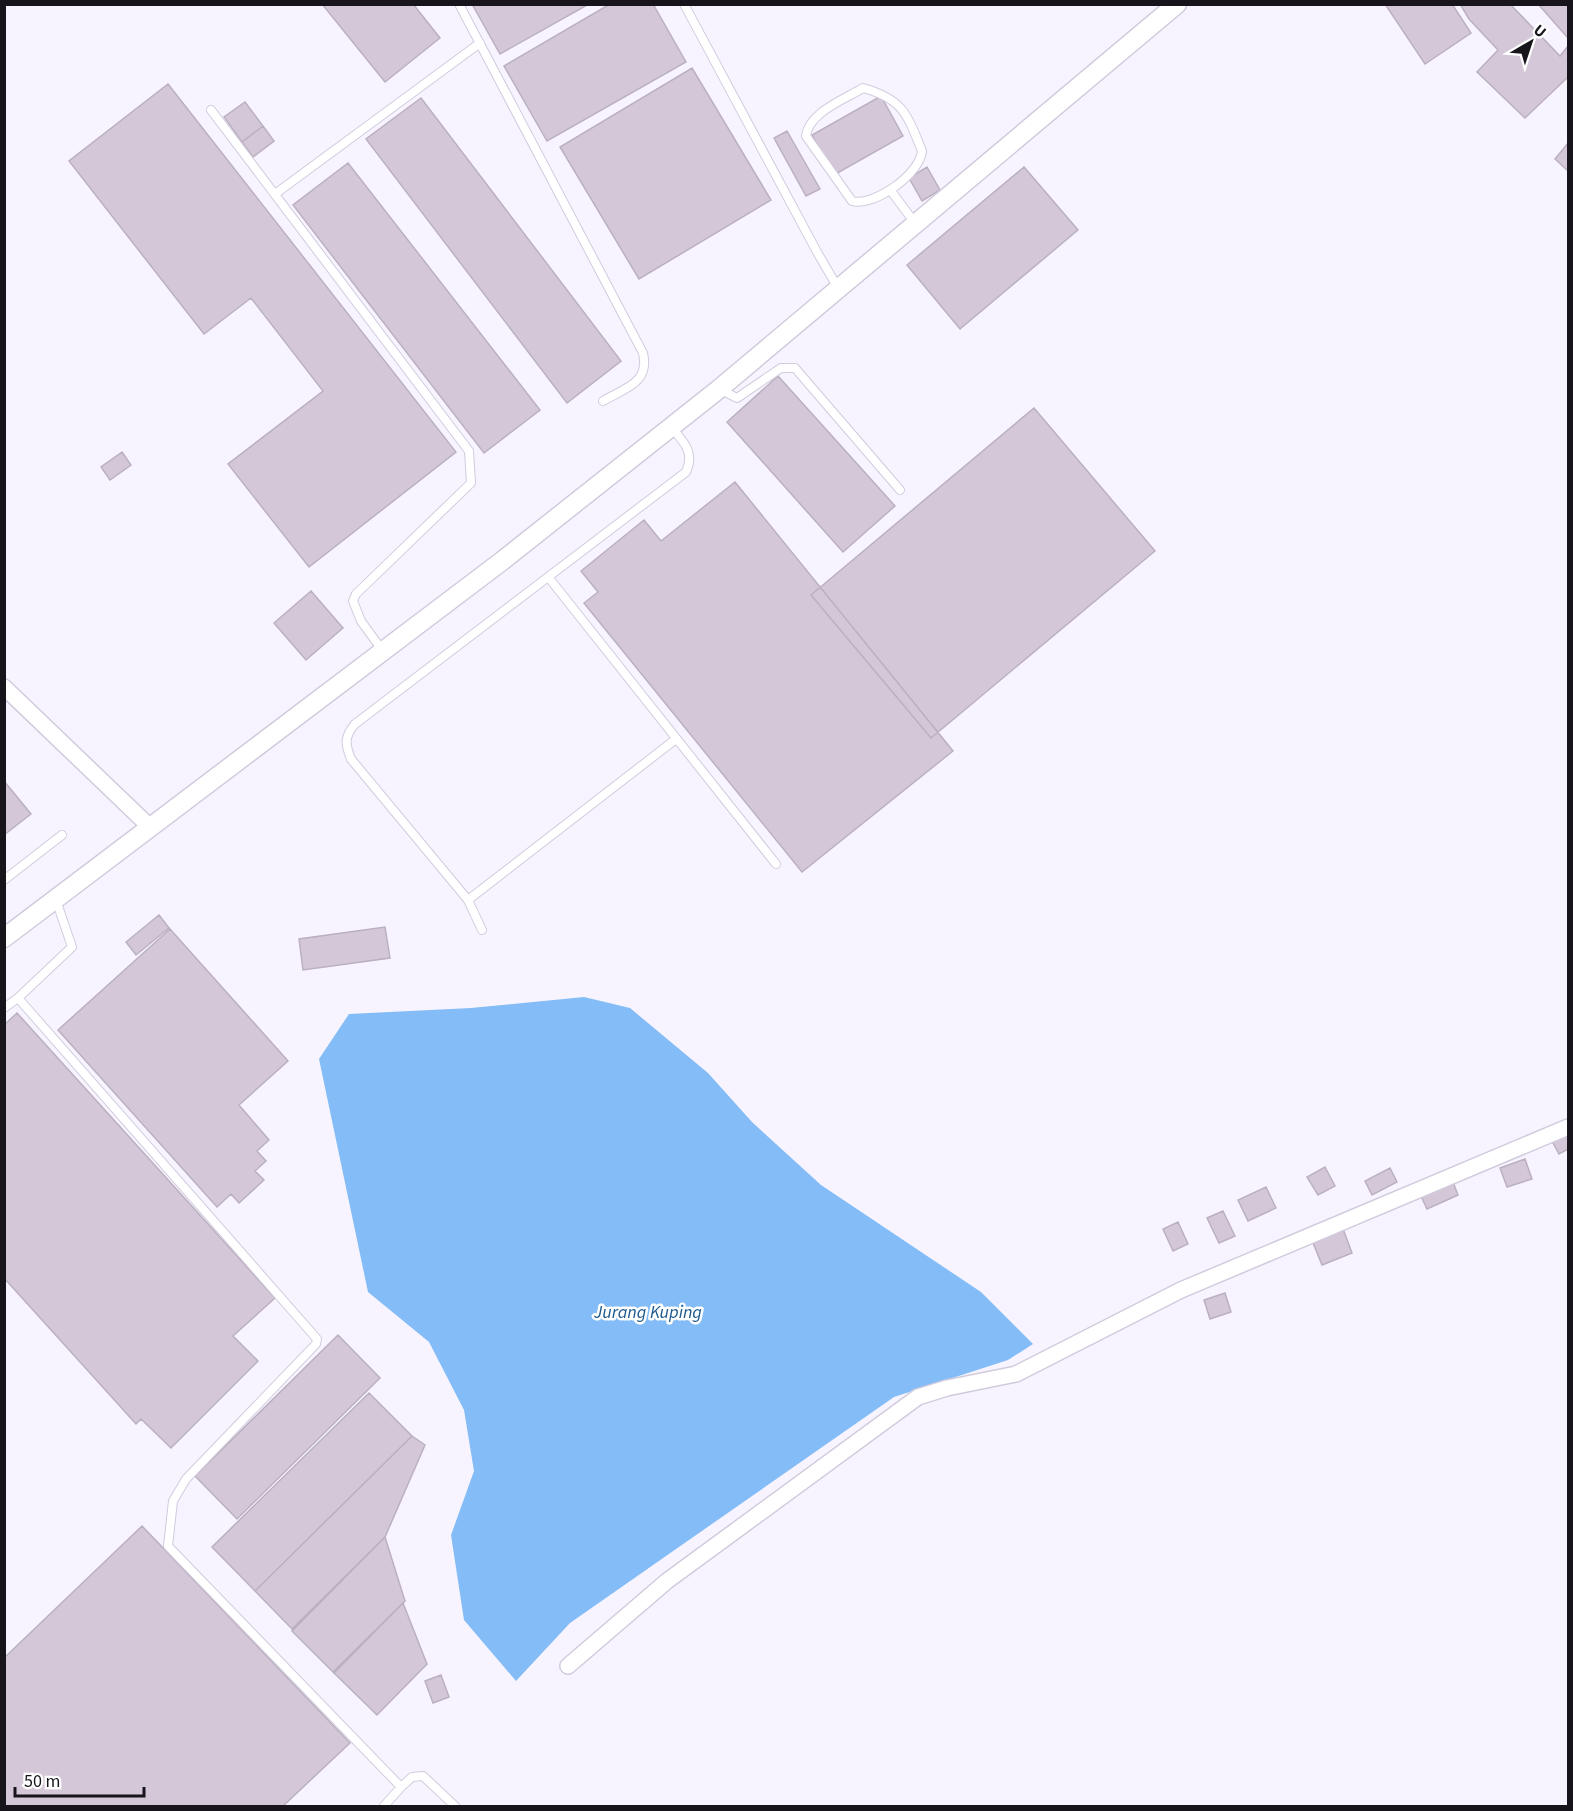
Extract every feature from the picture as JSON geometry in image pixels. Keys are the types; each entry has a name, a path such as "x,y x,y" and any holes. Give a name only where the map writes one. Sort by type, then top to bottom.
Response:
{"street":[{"path":"4,938 502,561 719,389 1177,4"},
{"path":"4,687 150,827"},
{"path":"568,1666 667,1581 918,1397 947,1388 1016,1374 1181,1290 1569,1127"}],"lane":[{"path":"459,4 643,353 645,371 640,379 603,401"},
{"path":"684,4 839,289"},
{"path":"275,194 480,43"},
{"path":"863,88 883,94 898,102 922,151 916,165 891,190 864,203 852,201 806,136 807,127 813,119 863,88"},
{"path":"211,110 469,451 471,483 356,594 353,601 361,621 382,651"},
{"path":"891,190 916,224"},
{"path":"719,389 736,398 781,368 795,368 900,490"},
{"path":"482,930 468,900 351,759 346,746 347,734 355,724 686,472 690,463 687,446 671,427"},
{"path":"549,578 776,864"},
{"path":"468,900 676,739"},
{"path":"4,880 62,835"},
{"path":"4,1008 18,998 72,947 55,900"},
{"path":"18,998 317,1339 316,1344 186,1479 173,1501 168,1546 401,1787"},
{"path":"384,1806 412,1777 423,1776 455,1806"}],"water":[{"name":"Jurang Kuping","path":"584,997 630,1008 708,1073 752,1122 821,1185 981,1292 1033,1344 1008,1360 894,1397 570,1623 516,1681 464,1620 451,1535 474,1471 464,1410 429,1342 368,1292 319,1059 349,1014 471,1008"}],"building":[{"path":"322,4 413,4 440,38 385,82"},
{"path":"472,4 589,4 500,54"},
{"path":"610,4 653,4 686,62 547,141 504,66"},
{"path":"1385,4 1452,4 1471,33 1425,64"},
{"path":"1460,4 1510,4 1560,56 1568,46 1568,77 1525,118 1477,72 1498,50 1469,19"},
{"path":"1538,4 1568,4 1568,38"},
{"path":"692,68 771,200 639,279 560,147"},
{"path":"168,84 456,452 309,567 228,464 323,391 251,298 204,334 69,161"},
{"path":"881,96 903,136 834,175 812,135"},
{"path":"421,98 621,361 567,403 366,139"},
{"path":"245,102 263,126 242,142 224,117"},
{"path":"263,126 274,141 253,157 242,142"},
{"path":"787,131 820,189 806,196 774,138"},
{"path":"1568,143 1568,171 1555,159"},
{"path":"348,163 540,410 484,453 293,205"},
{"path":"927,167 940,190 922,201 909,178"},
{"path":"1024,167 1078,230 960,329 907,265"},
{"path":"778,376 895,506 843,552 727,422"},
{"path":"1034,408 1155,551 931,738 811,595"},
{"path":"122,452 131,465 110,480 101,467"},
{"path":"735,482 953,751 802,872 584,603 598,592 581,571 644,520 661,541"},
{"path":"311,591 343,628 306,660 274,623"},
{"path":"4,781 31,814 4,835"},
{"path":"159,915 169,928 136,955 126,942"},
{"path":"385,927 390,958 303,970 299,939"},
{"path":"170,929 288,1061 239,1105 269,1140 257,1151 266,1161 255,1171 264,1180 239,1203 231,1194 217,1207 58,1030"},
{"path":"17,1013 275,1298 233,1336 258,1361 171,1448 141,1419 136,1424 4,1278 4,1025"},
{"path":"1568,1133 1568,1149 1559,1154 1552,1141"},
{"path":"1525,1159 1532,1179 1507,1187 1500,1168"},
{"path":"1325,1167 1335,1186 1318,1195 1307,1177"},
{"path":"1390,1168 1397,1182 1372,1195 1365,1181"},
{"path":"1453,1182 1458,1195 1427,1209 1421,1196"},
{"path":"1266,1187 1276,1208 1248,1221 1238,1200"},
{"path":"1223,1211 1235,1236 1219,1243 1207,1218"},
{"path":"1178,1222 1188,1244 1173,1251 1163,1229"},
{"path":"1342,1226 1352,1253 1322,1265 1311,1238"},
{"path":"1225,1293 1231,1312 1210,1319 1204,1300"},
{"path":"338,1335 380,1378 237,1519 195,1476"},
{"path":"369,1393 412,1436 255,1591 212,1547"},
{"path":"412,1436 425,1445 385,1537 292,1629 255,1591"},
{"path":"142,1526 350,1743 283,1806 4,1806 4,1658"},
{"path":"385,1537 405,1601 333,1672 292,1631"},
{"path":"403,1603 427,1664 377,1715 334,1673"},
{"path":"441,1675 449,1697 433,1703 425,1681"}]}
